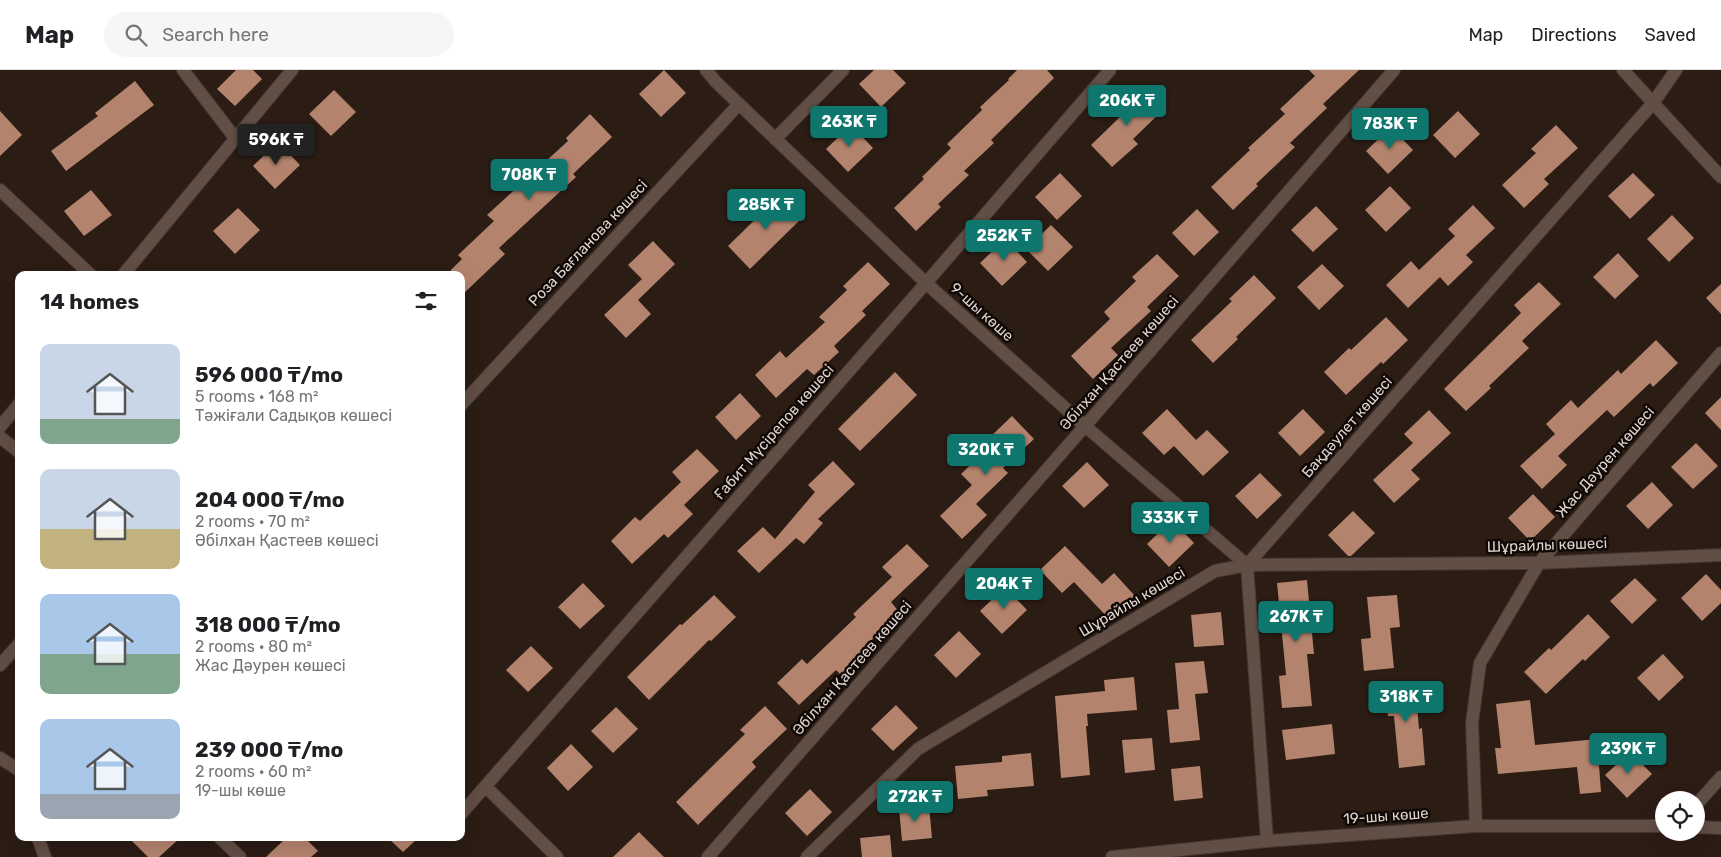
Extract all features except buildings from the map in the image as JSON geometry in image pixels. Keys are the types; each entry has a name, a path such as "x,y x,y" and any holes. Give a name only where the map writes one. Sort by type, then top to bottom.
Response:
{"street":[{"path":"183,70 235,138"},
{"path":"126,271 292,70"},
{"name":"9-шы көше","path":"706,70 716,82 926,283 1085,426 1247,565"},
{"path":"775,139 843,70"},
{"name":"Ғабит Мүсірепов көшесi","path":"465,810 1110,70"},
{"name":"Әбілхан Қастеев көшесi","path":"708,857 1394,70"},
{"path":"1623,70 1721,177"},
{"name":"Бақдәулет көшесi","path":"1247,565 1654,103 1676,70"},
{"name":"Роза Бағланова көшесi","path":"465,401 739,104"},
{"path":"0,190 87,271"},
{"name":"Жас Дәурен көшесі","path":"1476,826 1472,723 1480,663 1539,563 1721,353"},
{"path":"0,427 15,409"},
{"path":"0,438 15,449"},
{"name":"Шұрайлы көшесі","path":"807,857 918,749 1215,571 1247,565 1539,563 1721,555"},
{"path":"1247,565 1267,841"},
{"path":"0,665 15,648"},
{"path":"0,758 15,767"},
{"path":"1705,795 1721,778"},
{"path":"486,787 557,857"},
{"name":"19-шы көше","path":"1112,857 1267,841 1476,826 1655,826"},
{"path":"1705,827 1721,828"},
{"path":"39,841 44,857"},
{"path":"223,841 240,857"}]}
